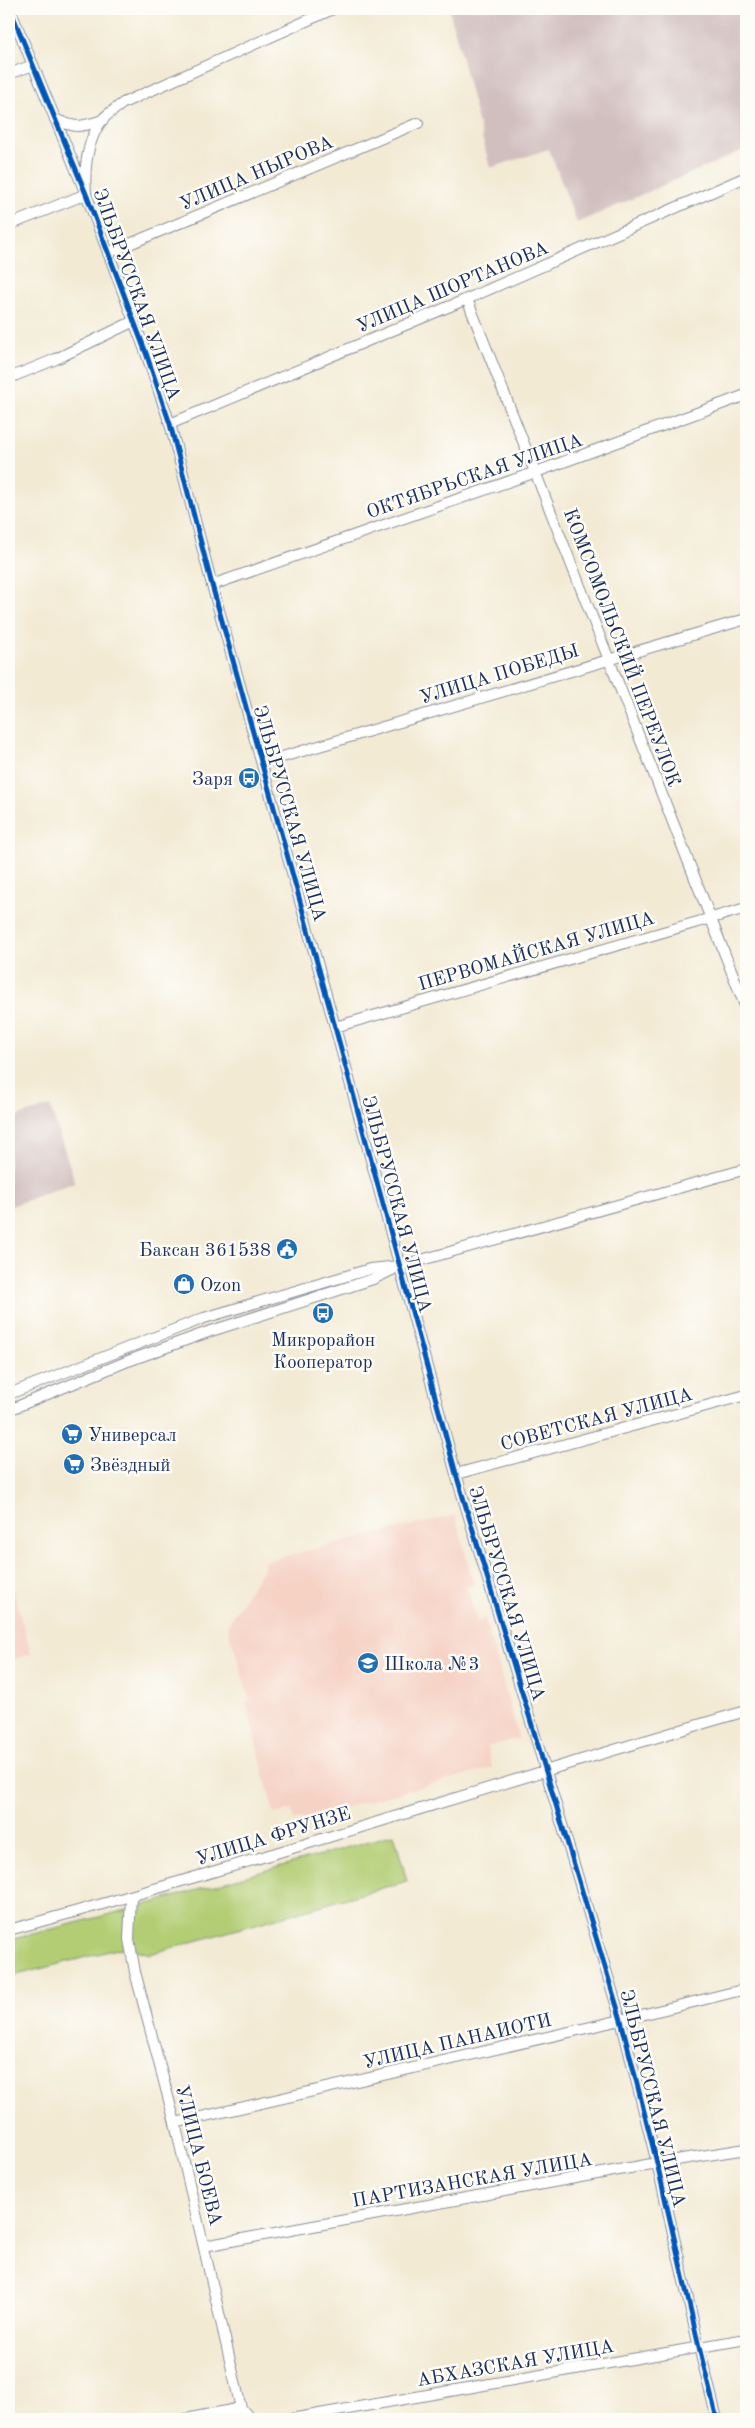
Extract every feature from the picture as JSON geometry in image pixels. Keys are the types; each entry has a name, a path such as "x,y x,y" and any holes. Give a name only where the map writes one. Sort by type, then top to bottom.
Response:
{"street":[{"name":"ЭЛЬБРУССКАЯ УЛИЦА","path":"10,9 86,194 134,321 170,424 212,585 335,1027 456,1474 621,2020 657,2163 698,2347 717,2419"},
{"path":"9,225 86,194 84,172 90,145 103,120 123,103 333,9"},
{"path":"9,74 33,65"},
{"path":"55,119 70,126 86,125 103,120"},
{"name":"УЛИЦА НЫРОВА","path":"108,253 418,123"},
{"name":"УЛИЦА ШОРТАНОВА","path":"170,424 467,299 746,177"},
{"name":"КОМСОМОЛЬСКИЙ ПЕРЕУЛОК","path":"467,299 610,658 746,1008"},
{"path":"9,378 134,321"},
{"name":"ОКТЯБРЬСКАЯ УЛИЦА","path":"212,585 536,472 746,395"},
{"name":"УЛИЦА ПОБЕДЫ","path":"262,763 746,619"},
{"name":"ПЕРВОМАЙСКАЯ УЛИЦА","path":"335,1027 746,908"},
{"path":"9,1394 204,1318 370,1270 400,1266 746,1169"},
{"path":"9,1410 128,1360 373,1279 400,1266"},
{"name":"СОВЕТСКАЯ УЛИЦА","path":"456,1474 746,1395"},
{"name":"УЛИЦА ФРУНЗЕ","path":"9,1930 131,1896 546,1769 746,1711"},
{"name":"УЛИЦА БОЕВА","path":"131,1896 129,1939 135,1972 175,2123 241,2408 250,2419"},
{"name":"УЛИЦА ПАНАИОТИ","path":"175,2123 621,2020 746,1989"},
{"name":"ПАРТИЗАНСКАЯ УЛИЦА","path":"204,2246 657,2163 746,2149"},
{"name":"АБХАЗСКАЯ УЛИЦА","path":"291,2419 746,2339"},
{"path":"186,2419 241,2408"}],"shaded area":[{"path":"449,9 746,9 746,149 577,223 549,149 490,168"},
{"path":"50,1106 75,1182 9,1207 9,1119"},
{"name":"Школа №3","path":"455,1515 474,1585 467,1587 477,1621 485,1619 519,1738 487,1747 492,1768 294,1821 292,1810 274,1814 246,1702 250,1700 227,1626 264,1567 265,1561"},
{"path":"9,1576 31,1654 9,1661"}],"green space":[{"path":"394,1834 407,1881 150,1954 125,1947 9,1977 9,1940 130,1909"}],"cycle path":[{"path":"10,9 86,194 146,353 170,424 212,585 335,1027 456,1474 621,2020 657,2163 717,2419"}],"place":[{"name":"Заря","path":"249,778"},
{"name":"Баксан 361538","path":"287,1249"},
{"name":"Ozon","path":"184,1284"},
{"name":"Микрорайон Кооператор","path":"323,1313"},
{"name":"Универсал","path":"72,1434"},
{"name":"Звёздный","path":"74,1464"},
{"name":"Школа №3","path":"368,1663"}]}
